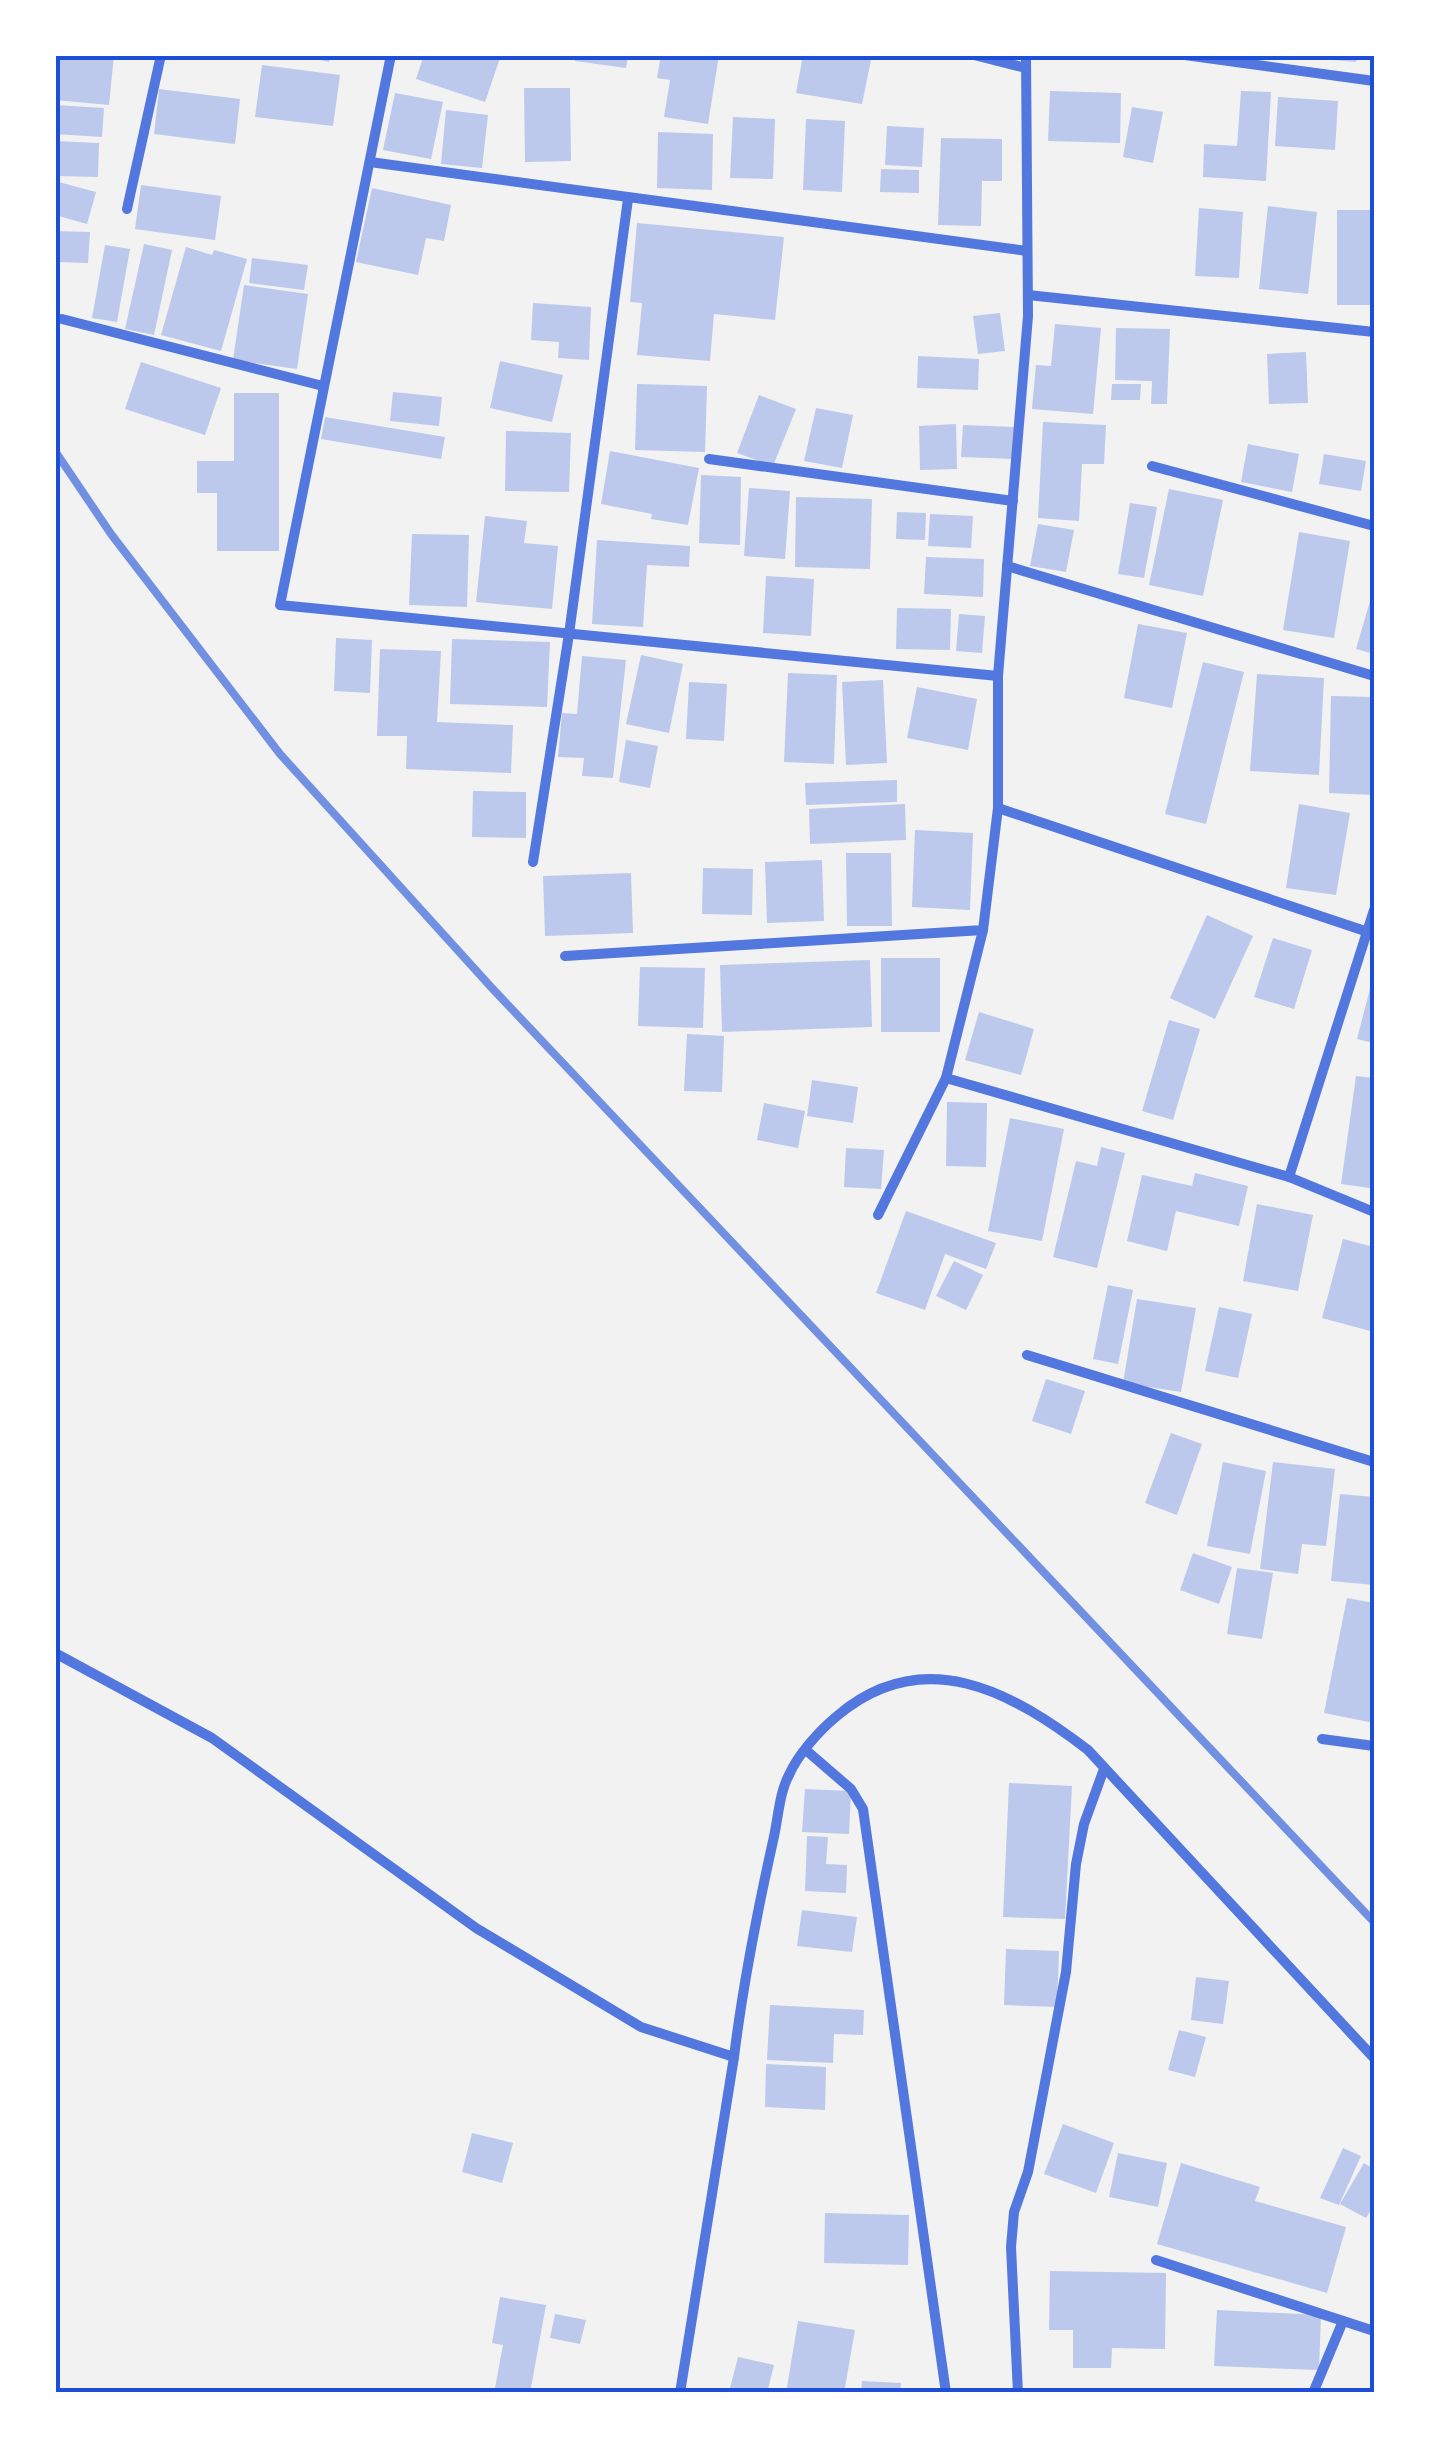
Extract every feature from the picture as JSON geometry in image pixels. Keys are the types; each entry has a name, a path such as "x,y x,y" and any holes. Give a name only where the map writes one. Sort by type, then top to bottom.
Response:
{"street":[{"path":"128,209 161,55"},
{"path":"391,55 280,605 998,676"},
{"path":"974,55 1026,68"},
{"path":"878,1215 946,1078 983,930 998,808 998,676 1028,295 1026,55"},
{"path":"1185,55 1374,81"},
{"path":"370,162 1026,251"},
{"path":"532,862 569,634 628,200"},
{"path":"1028,295 1374,332"},
{"path":"62,319 323,386"},
{"path":"709,459 1013,500"},
{"path":"1152,466 1374,526"},
{"path":"1007,566 1374,676"},
{"path":"998,808 1372,933"},
{"path":"1289,1176 1372,933 1374,910"},
{"path":"565,956 983,930"},
{"path":"946,1078 1289,1176 1374,1212"},
{"path":"1026,1355 1374,1462"},
{"path":"55,1652 212,1738 476,1928 641,2027 734,2058"},
{"path":"680,2393 747,1955 788,1775 825,1726 878,1687 908,1679 944,1678 994,1692 1044,1716 1088,1750 1374,2058"},
{"path":"1322,1740 1374,1746"},
{"path":"807,1751 851,1789 863,1809 946,2393"},
{"path":"1018,2393 1010,2248 1014,2212 1028,2172 1066,1972 1076,1864 1084,1824 1104,1768"},
{"path":"1156,2260 1374,2331"},
{"path":"1313,2393 1344,2321"}],"building":[{"path":"55,55 114,55 109,105 55,100"},
{"path":"299,55 330,55 329,62"},
{"path":"424,55 501,55 485,102 416,79"},
{"path":"576,55 628,55 626,68 575,61"},
{"path":"661,55 719,55 708,124 664,117 670,80 657,78"},
{"path":"803,55 871,60 862,104 796,93"},
{"path":"1310,55 1357,55 1356,62"},
{"path":"262,65 340,75 333,126 255,117"},
{"path":"524,88 570,88 571,161 525,162"},
{"path":"159,89 240,99 235,144 154,134"},
{"path":"1050,91 1121,93 1120,143 1048,141"},
{"path":"1241,91 1271,92 1266,181 1203,177 1204,144 1237,146"},
{"path":"395,93 443,102 431,159 383,150"},
{"path":"1278,97 1338,101 1335,150 1275,146"},
{"path":"55,105 104,108 102,137 55,134"},
{"path":"1132,107 1163,112 1153,163 1123,157"},
{"path":"446,110 488,115 482,168 441,164"},
{"path":"733,117 775,119 773,179 730,178"},
{"path":"806,119 845,121 842,192 803,190"},
{"path":"887,126 924,128 922,167 885,165"},
{"path":"658,132 713,134 712,190 657,188"},
{"path":"941,138 1002,139 1002,181 982,181 981,226 938,225"},
{"path":"55,141 99,143 98,177 55,176"},
{"path":"881,169 919,170 919,193 880,192"},
{"path":"55,181 96,192 87,224 55,215"},
{"path":"141,185 221,196 215,240 135,229"},
{"path":"372,188 451,205 444,241 426,238 418,275 356,262"},
{"path":"1268,206 1317,212 1308,294 1259,289"},
{"path":"1199,208 1243,212 1239,278 1195,276"},
{"path":"1337,210 1374,210 1374,305 1337,305"},
{"path":"637,223 784,237 775,320 714,314 710,361 637,355 642,303 630,302"},
{"path":"55,231 90,232 88,263 55,262"},
{"path":"144,244 172,250 154,335 125,329"},
{"path":"105,245 130,249 117,322 92,318"},
{"path":"186,247 247,259 221,351 161,335"},
{"path":"252,258 308,265 304,290 249,283"},
{"path":"244,285 308,294 297,369 233,360"},
{"path":"533,303 591,307 589,360 558,358 559,342 531,340"},
{"path":"1000,313 1005,351 978,354 973,316"},
{"path":"1055,324 1101,328 1093,414 1032,409 1036,365 1051,366"},
{"path":"1116,328 1170,329 1167,404 1151,404 1152,381 1115,380"},
{"path":"1306,352 1308,403 1269,404 1267,354"},
{"path":"918,356 979,359 978,390 917,388"},
{"path":"500,361 563,375 552,422 490,408"},
{"path":"141,362 221,388 205,435 125,409"},
{"path":"637,384 707,386 705,452 635,450"},
{"path":"1112,384 1141,384 1140,400 1111,400"},
{"path":"393,392 442,397 439,426 390,421"},
{"path":"234,393 279,393 279,551 217,551 217,493 197,493 197,461 234,461"},
{"path":"759,395 796,409 773,466 737,453"},
{"path":"816,408 853,415 842,468 804,461"},
{"path":"325,417 445,437 441,459 321,439"},
{"path":"1043,422 1106,425 1104,464 1082,464 1079,521 1038,518"},
{"path":"956,424 957,469 920,470 919,426"},
{"path":"963,425 1016,427 1014,459 961,457"},
{"path":"506,431 571,433 569,492 505,491"},
{"path":"1248,444 1299,454 1292,492 1241,482"},
{"path":"610,451 699,468 688,525 601,504"},
{"path":"1324,454 1366,461 1361,491 1319,484"},
{"path":"701,475 741,477 740,545 699,543"},
{"path":"749,488 790,491 785,559 744,556"},
{"path":"1169,489 1223,500 1203,596 1149,585"},
{"path":"796,497 872,499 870,569 795,567"},
{"path":"1130,503 1157,507 1144,578 1118,574"},
{"path":"897,512 926,513 925,540 896,539"},
{"path":"930,514 973,516 971,548 928,546"},
{"path":"485,516 527,521 524,543 558,546 552,609 476,602"},
{"path":"1038,524 1074,530 1066,572 1030,566"},
{"path":"1299,532 1350,541 1334,638 1283,630"},
{"path":"412,534 469,535 467,607 409,605"},
{"path":"597,540 690,546 689,567 647,565 643,627 592,624"},
{"path":"926,557 984,559 983,597 924,594"},
{"path":"766,576 814,579 811,636 763,633"},
{"path":"1374,591 1374,654 1356,649"},
{"path":"897,608 951,609 950,650 896,649"},
{"path":"959,614 985,616 982,653 956,651"},
{"path":"1138,624 1187,633 1172,708 1124,698"},
{"path":"336,638 372,640 370,693 334,691"},
{"path":"452,639 550,642 547,707 450,704"},
{"path":"380,649 441,651 437,722 513,725 511,773 406,769 407,736 377,736"},
{"path":"641,655 683,664 669,733 626,724"},
{"path":"582,656 626,660 613,778 582,776 584,758 558,757 562,713 577,714"},
{"path":"1203,662 1244,672 1206,824 1165,814"},
{"path":"788,673 837,675 834,764 784,762"},
{"path":"1257,674 1324,678 1319,775 1250,771"},
{"path":"883,680 887,763 846,765 842,682"},
{"path":"689,682 727,684 724,741 686,739"},
{"path":"917,687 977,699 968,750 907,738"},
{"path":"1331,696 1374,697 1374,795 1329,793"},
{"path":"626,740 658,746 650,788 619,782"},
{"path":"897,780 897,802 806,805 805,783"},
{"path":"473,791 526,792 526,838 472,837"},
{"path":"905,804 906,840 810,844 809,809"},
{"path":"1299,804 1350,813 1336,895 1286,888"},
{"path":"915,830 973,833 970,910 912,907"},
{"path":"846,853 891,853 892,926 847,926"},
{"path":"822,860 824,921 767,923 765,862"},
{"path":"703,868 753,869 752,915 702,914"},
{"path":"631,873 633,933 545,936 543,876"},
{"path":"1207,915 1253,936 1215,1019 1170,998"},
{"path":"1273,938 1312,950 1294,1009 1254,997"},
{"path":"881,958 940,958 940,1032 881,1032"},
{"path":"870,960 872,1027 722,1032 720,965"},
{"path":"640,967 705,968 703,1028 638,1026"},
{"path":"1374,977 1374,1043 1357,1039"},
{"path":"979,1012 1034,1029 1021,1075 965,1060"},
{"path":"1169,1020 1200,1029 1173,1120 1142,1111"},
{"path":"687,1034 724,1036 722,1092 684,1091"},
{"path":"1356,1076 1374,1078 1370,1188 1341,1184"},
{"path":"812,1080 858,1087 853,1123 807,1116"},
{"path":"947,1102 987,1103 986,1167 946,1166"},
{"path":"764,1103 805,1111 798,1148 757,1140"},
{"path":"1010,1118 1064,1129 1042,1241 988,1231"},
{"path":"1101,1147 1125,1153 1097,1268 1053,1257 1076,1161 1097,1166"},
{"path":"846,1148 884,1150 881,1189 844,1187"},
{"path":"1195,1173 1248,1186 1239,1226 1176,1211 1167,1251 1127,1241 1142,1175 1192,1186"},
{"path":"1257,1204 1313,1215 1298,1291 1243,1281"},
{"path":"906,1211 996,1243 986,1269 945,1254 925,1310 876,1293"},
{"path":"1343,1239 1374,1247 1374,1332 1322,1318"},
{"path":"954,1261 983,1275 966,1310 936,1296"},
{"path":"1108,1285 1133,1290 1118,1364 1093,1359"},
{"path":"1137,1299 1196,1308 1181,1392 1123,1383"},
{"path":"1219,1307 1252,1314 1238,1378 1205,1371"},
{"path":"1046,1379 1085,1391 1071,1434 1032,1421"},
{"path":"1171,1433 1202,1444 1177,1515 1145,1503"},
{"path":"1223,1462 1266,1471 1250,1554 1207,1546"},
{"path":"1273,1462 1335,1469 1326,1546 1302,1544 1298,1574 1260,1569"},
{"path":"1340,1494 1374,1497 1374,1585 1331,1581"},
{"path":"1193,1553 1232,1567 1219,1604 1180,1590"},
{"path":"1237,1568 1273,1573 1262,1639 1227,1634"},
{"path":"1347,1598 1374,1603 1374,1723 1324,1713"},
{"path":"1009,1783 1072,1786 1065,1919 1003,1917"},
{"path":"805,1789 851,1791 849,1834 802,1832"},
{"path":"807,1836 828,1837 826,1864 847,1865 846,1893 805,1891"},
{"path":"802,1910 857,1917 852,1952 797,1946"},
{"path":"1006,1949 1059,1951 1057,2007 1004,2005"},
{"path":"1196,1977 1229,1981 1223,2024 1191,2020"},
{"path":"770,2005 864,2010 863,2035 834,2034 833,2063 767,2060"},
{"path":"1179,2030 1206,2037 1195,2077 1168,2070"},
{"path":"766,2064 826,2067 825,2110 765,2107"},
{"path":"1063,2124 1114,2143 1096,2193 1044,2174"},
{"path":"472,2133 513,2143 502,2183 462,2172"},
{"path":"1343,2148 1361,2156 1339,2205 1320,2198"},
{"path":"1118,2153 1167,2163 1158,2207 1109,2197"},
{"path":"1181,2163 1260,2187 1255,2201 1346,2227 1327,2293 1157,2244"},
{"path":"1364,2163 1374,2169 1374,2205 1366,2218 1340,2204"},
{"path":"825,2213 909,2215 908,2265 824,2263"},
{"path":"1050,2271 1166,2273 1165,2349 1112,2348 1111,2368 1073,2368 1073,2330 1049,2330"},
{"path":"500,2297 546,2305 530,2393 495,2388 503,2345 492,2343"},
{"path":"1217,2310 1321,2315 1319,2370 1214,2366"},
{"path":"555,2314 586,2320 580,2344 550,2338"},
{"path":"798,2321 855,2330 844,2393 786,2393"},
{"path":"738,2357 774,2365 767,2393 730,2388"},
{"path":"862,2381 901,2383 900,2393 861,2393"}],"railway":[{"path":"55,451 111,534 280,754 491,987 1374,1922"}]}
